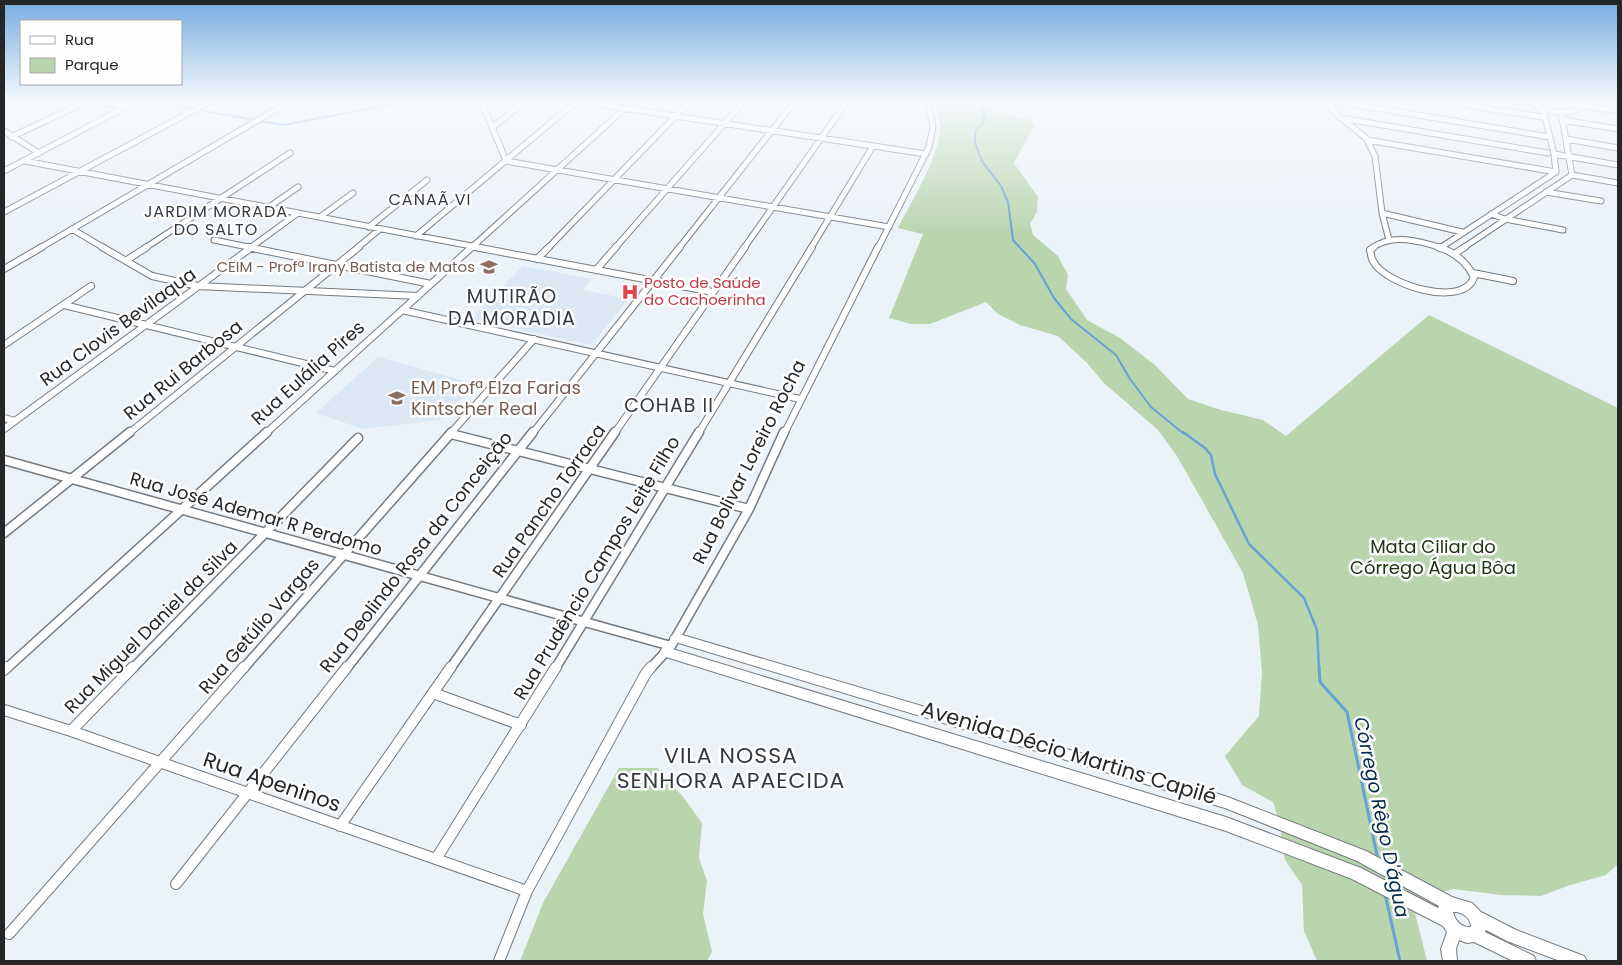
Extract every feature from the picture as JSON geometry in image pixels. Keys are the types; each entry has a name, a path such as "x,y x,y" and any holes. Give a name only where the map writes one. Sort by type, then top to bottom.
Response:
{"street":[{"path":"26,145 39,153"},
{"path":"4,171 54,145"},
{"path":"4,212 129,145"},
{"path":"4,269 216,145"},
{"path":"500,145 506,161"},
{"path":"416,236 525,145"},
{"name":"Rua Eulália Pires","path":"4,670 585,145"},
{"path":"537,259 647,145"},
{"path":"596,270 707,145"},
{"name":"Rua Deolindo Rosa da Conceição","path":"176,884 761,145"},
{"name":"Rua Pancho Torraca","path":"340,826 816,145"},
{"path":"867,145 926,154"},
{"name":"Rua Bolivar Loreiro Rocha","path":"499,961 527,891 646,673 671,646 749,508 800,399 930,145"},
{"path":"1369,145 1374,156 1382,213 1389,240"},
{"path":"1397,145 1556,172"},
{"path":"1499,145 1618,165"},
{"path":"1551,145 1556,172"},
{"path":"1567,145 1572,175"},
{"path":"1601,145 1618,148"},
{"name":"Rua Prudêncio Campos Leite Filho","path":"436,859 521,725 873,146"},
{"path":"126,260 290,153"},
{"path":"25,160 78,172 714,292"},
{"path":"506,161 888,227"},
{"path":"1440,248 1556,172"},
{"path":"1454,254 1572,175 1618,182"},
{"path":"369,227 427,180"},
{"path":"269,207 298,187"},
{"path":"1546,192 1601,200"},
{"path":"320,217 353,193"},
{"name":"Rua Clovis Bevilaqua","path":"4,429 298,213"},
{"path":"1382,213 1462,232"},
{"path":"1491,214 1505,219 1562,230"},
{"name":"Rua Rui Barbosa","path":"4,533 237,347 335,264 380,229"},
{"path":"72,230 152,276 198,286 418,296"},
{"path":"214,240 431,284"},
{"path":"1389,240 1416,241 1440,248 1454,254 1471,268 1474,277 1471,284 1462,290 1447,292 1431,291 1397,282 1374,266 1369,257 1370,250 1376,244 1389,240"},
{"path":"4,263 12,265"},
{"path":"1473,273 1513,281"},
{"path":"4,345 91,286"},
{"path":"64,305 334,371"},
{"path":"402,310 800,399"},
{"name":"Rua Getúlio Vargas","path":"9,934 534,340"},
{"path":"4,418 15,421"},
{"path":"451,434 749,508"},
{"name":"Rua Miguel Daniel da Silva","path":"71,731 267,534 358,438"},
{"name":"Rua José Ademar R Perdomo","path":"4,460 671,646"},
{"name":"Avenida Décio Martins Capilé","path":"671,646 1225,802 1372,862 1451,904 1459,904 1476,917 1512,936 1579,961"},
{"name":"Avenida Décio Martins Capilé","path":"671,646 1226,824 1356,873 1466,935 1474,934 1529,961"},
{"path":"433,693 521,725"},
{"name":"Rua Apeninos","path":"4,710 71,731 527,891"},
{"path":"1450,961 1447,952 1452,926 1445,909 1451,904"},
{"path":"1474,934 1479,927 1476,917"}],"shaded area":[{"path":"523,266 592,279 583,290 629,299 591,345 471,319"},
{"name":"EM Profª Elza Farias Kintscher Real","path":"378,357 476,384 440,420 363,429 316,413"}],"green space":[{"name":"Mata Ciliar do Córrego Água Bôa","path":"937,145 1024,145 1014,163 1038,197 1037,211 1030,224 1033,235 1058,256 1068,275 1066,289 1087,320 1120,338 1155,365 1188,399 1221,410 1263,420 1286,436 1429,315 1618,408 1618,864 1606,875 1570,885 1541,896 1502,895 1453,889 1412,901 1427,961 1317,961 1304,931 1302,885 1285,860 1279,821 1273,802 1242,785 1225,756 1259,716 1262,672 1258,625 1243,573 1177,456 1158,430 1104,383 1087,363 1058,336 1020,325 998,314 986,302 930,324 911,324 889,318 923,234 898,228"},
{"path":"619,768 657,768 684,798 702,823 699,858 707,881 703,914 712,952 707,961 520,961 543,903"}],"waterway":[{"name":"Córrego Rêgo D'água","path":"976,145 982,161 1001,186 1008,202 1013,240 1035,264 1054,298 1071,319 1116,355 1130,379 1151,407 1184,434"},
{"name":"Córrego Rêgo D'água","path":"1183,432 1205,448 1211,455 1215,474 1249,544 1304,598 1317,630 1319,669"},
{"name":"Córrego Rêgo D'água","path":"1319,667 1320,682 1347,712 1378,860"},
{"name":"Córrego Rêgo D'água","path":"1385,894 1400,961"}],"place":[{"name":"CEIM - Profª Irany Batista de Matos","path":"489,267"},
{"name":"Posto de Saúde do Cachoerinha","path":"630,292"},
{"name":"EM Profª Elza Farias Kintscher Real","path":"397,398"}],"district":[{"name":"CANAÃ VI","path":"430,199"},
{"name":"JARDIM MORADA DO SALTO","path":"216,220"},
{"name":"MUTIRÃO DA MORADIA","path":"512,307"},
{"name":"COHAB II","path":"669,405"},
{"name":"VILA NOSSA SENHORA APAECIDA","path":"731,768"}]}
